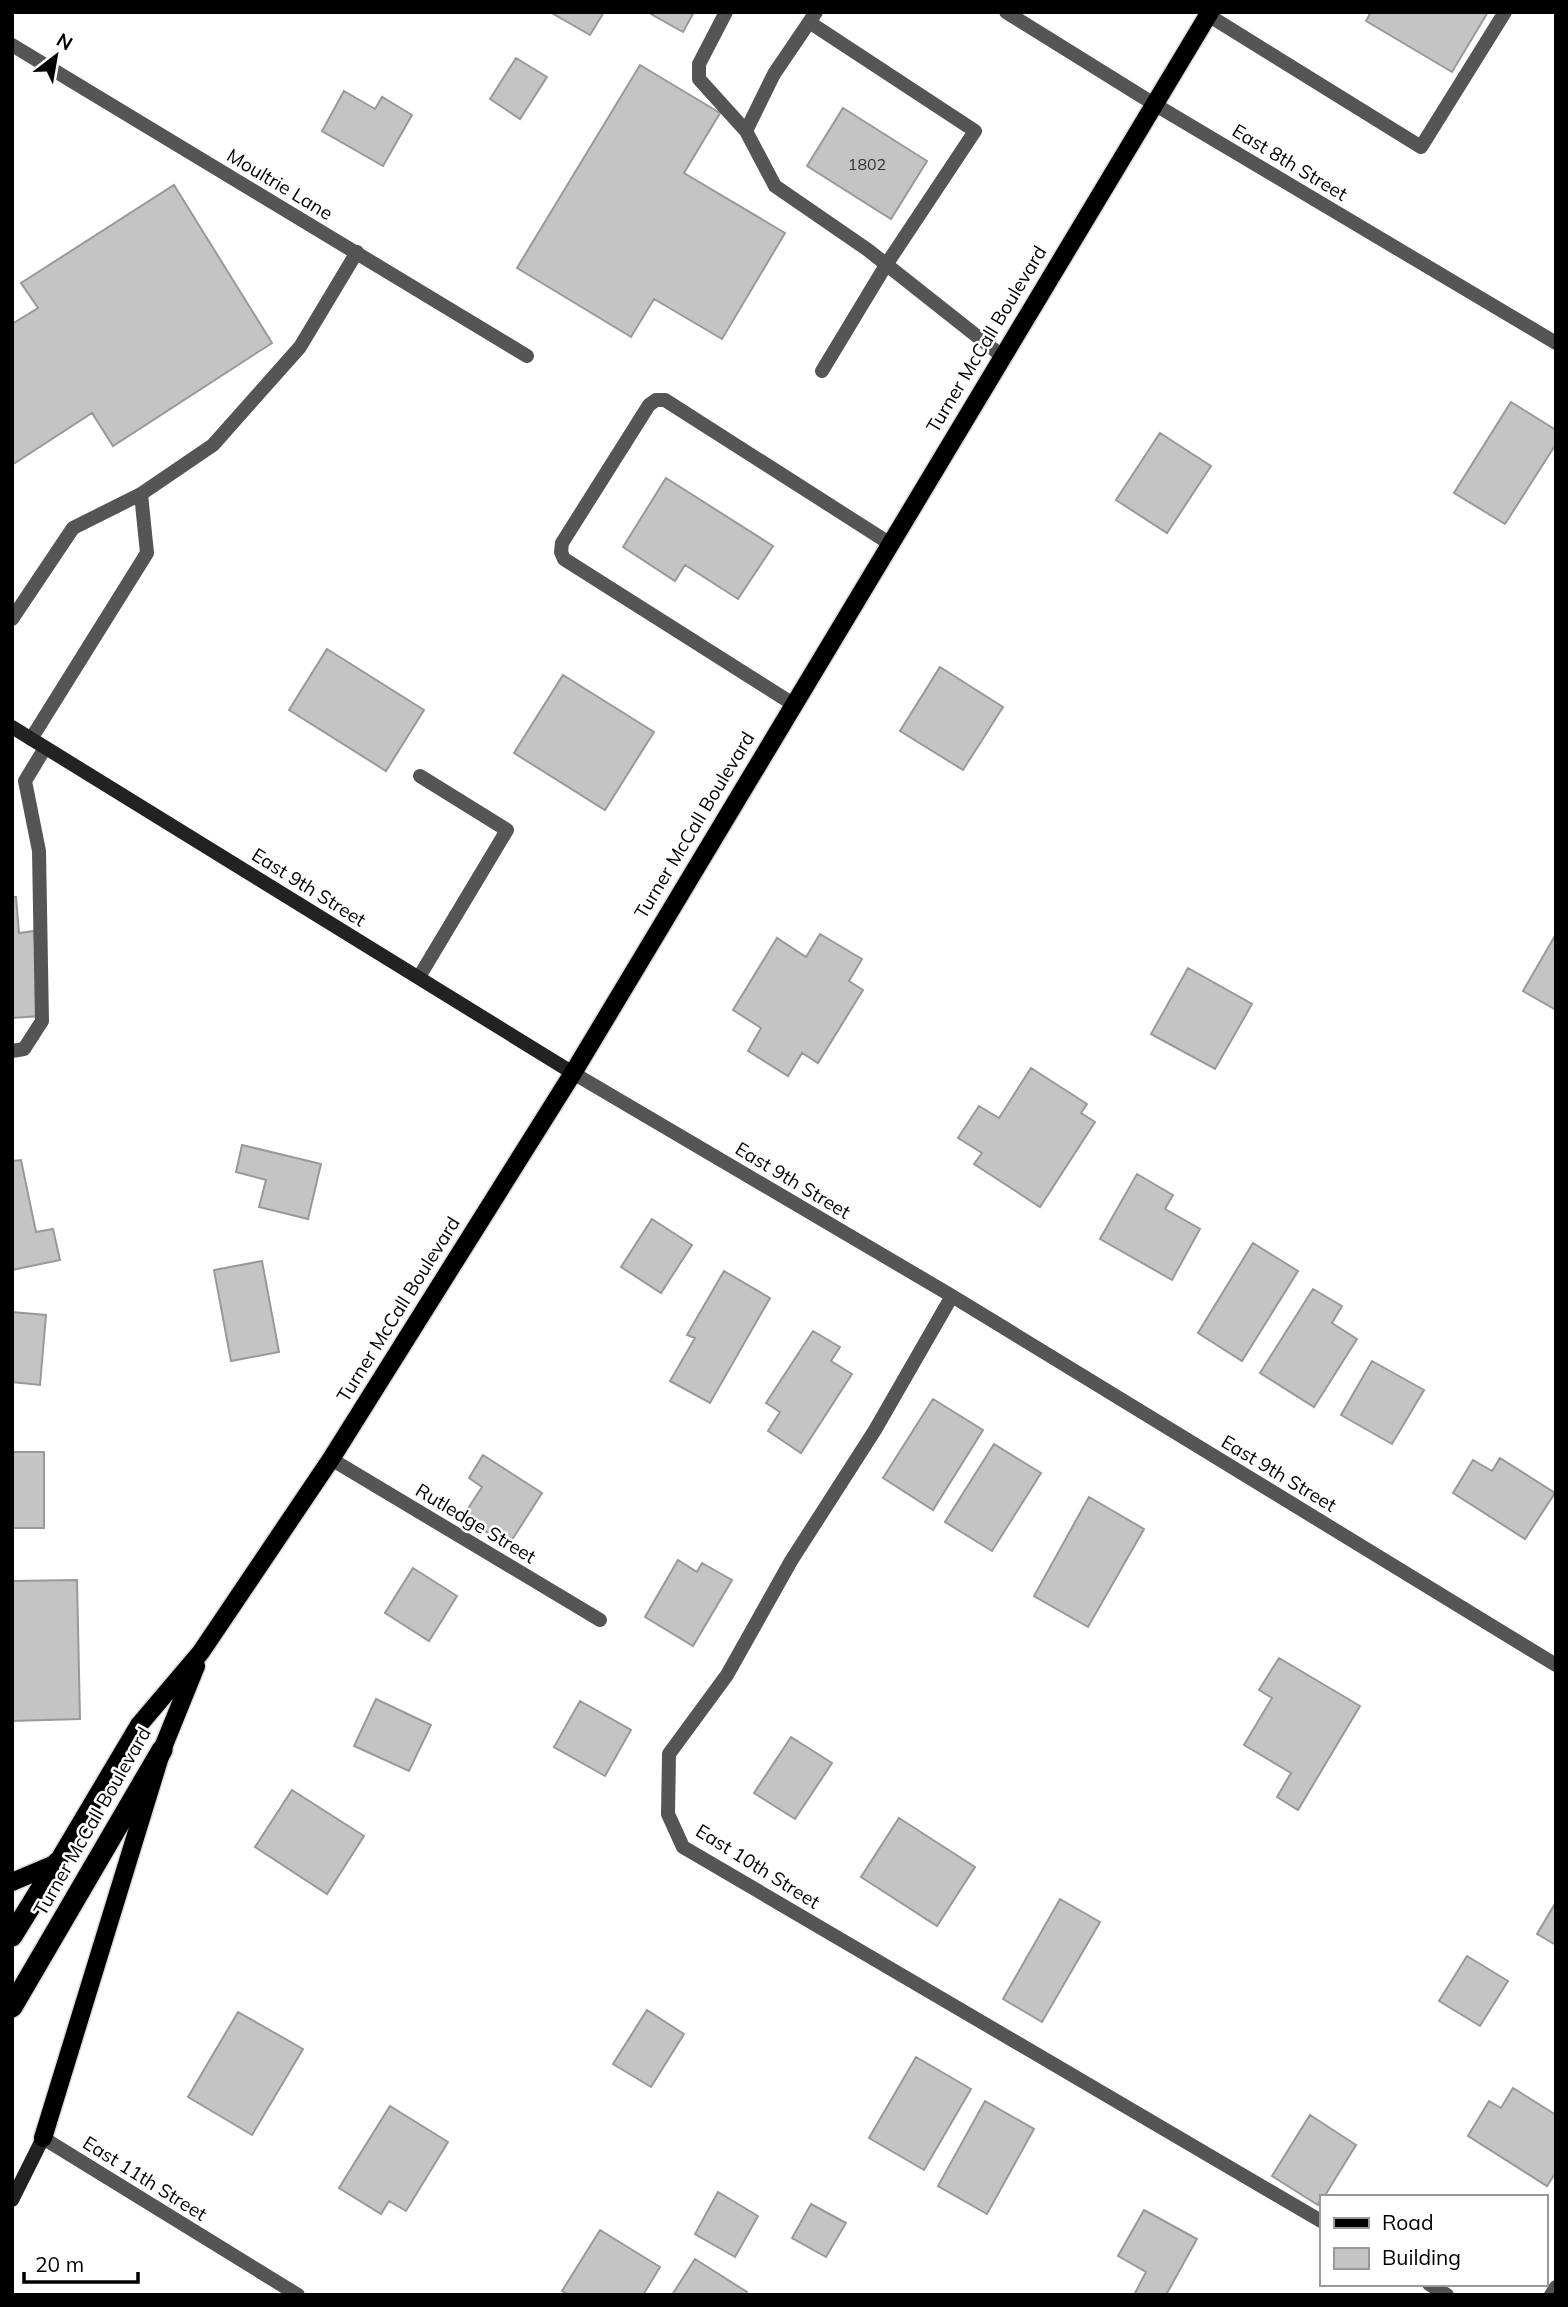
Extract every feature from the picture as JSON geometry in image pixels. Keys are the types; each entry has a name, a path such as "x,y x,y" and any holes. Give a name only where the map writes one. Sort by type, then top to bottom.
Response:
{"highway":[{"name":"Turner McCall Boulevard","path":"12,2007 162,1750"},
{"name":"Turner McCall Boulevard","path":"12,1936 57,1863"}],"main road":[{"name":"Turner McCall Boulevard","path":"57,1863 139,1724 201,1652 331,1459 573,1073 1209,13"},
{"name":"Turner McCall Boulevard","path":"162,1750 201,1652"},
{"path":"43,2138 162,1750"},
{"path":"12,1882 57,1863"}],"street":[{"path":"726,12 699,64 699,79 746,131 775,186 886,265 1002,356"},
{"path":"1209,13 1421,147 1505,12"},
{"name":"East 8th Street","path":"1008,13 1154,104 1556,343"},
{"path":"746,131 774,74 813,17 975,131 886,265 821,371"},
{"name":"Moultrie Lane","path":"12,45 527,356"},
{"path":"12,619 73,528 141,494 212,445 300,347 357,252"},
{"path":"793,704 564,559 562,544 649,405 656,400 665,400 889,543"},
{"path":"31,738 147,553 141,494"},
{"name":"East 9th Street","path":"12,727 573,1073 952,1296 1556,1665"},
{"path":"12,1051 24,1049 41,1021 39,850 19,781 45,748"},
{"path":"419,978 507,830 420,776"},
{"name":"East 10th Street","path":"952,1296 875,1430 791,1561 726,1675 669,1754 668,1814 683,1847 1320,2220"},
{"name":"Rutledge Street","path":"331,1459 600,1620"},
{"path":"12,2200 43,2138"},
{"name":"East 11th Street","path":"43,2138 298,2295"},
{"path":"1551,2295 1556,2287"}],"building":[{"path":"550,12 604,12 590,35"},
{"path":"694,12 683,32 651,14"},
{"path":"1371,12 1488,12 1452,72 1366,21"},
{"path":"516,58 547,77 520,119 490,99"},
{"path":"640,65 720,113 684,173 785,233 722,339 654,299 631,337 517,268"},
{"path":"344,91 375,109 382,97 412,115 383,166 322,131"},
{"path":"843,108 927,161 891,219 807,166"},
{"path":"174,185 272,343 113,446 92,413 12,465 12,324 38,308 21,283"},
{"path":"1511,402 1556,430 1556,444 1505,524 1454,493"},
{"path":"1160,433 1211,466 1167,533 1116,500"},
{"path":"666,478 773,546 738,599 685,565 675,581 623,547"},
{"path":"327,649 424,710 386,771 289,710"},
{"path":"940,667 1003,707 963,770 900,731"},
{"path":"563,675 654,732 605,810 514,753"},
{"path":"12,897 16,897 19,933 34,931 41,1016 12,1018"},
{"path":"820,934 862,959 849,981 863,990 818,1063 802,1053 788,1076 748,1051 761,1028 733,1010 777,938 806,957"},
{"path":"1556,934 1556,1010 1523,991"},
{"path":"1188,968 1252,1004 1215,1069 1151,1034"},
{"path":"1031,1068 1087,1104 1081,1113 1095,1122 1040,1207 974,1164 982,1153 958,1138 979,1106 999,1118"},
{"path":"242,1145 321,1164 308,1219 259,1207 266,1180 236,1172"},
{"path":"21,1160 36,1232 53,1229 60,1260 12,1270 12,1161"},
{"path":"1137,1174 1173,1195 1165,1209 1200,1229 1172,1280 1100,1239"},
{"path":"652,1219 692,1245 661,1293 621,1267"},
{"path":"1253,1243 1298,1271 1242,1361 1198,1333"},
{"path":"262,1261 279,1352 231,1361 214,1270"},
{"path":"724,1271 770,1298 710,1403 670,1381 695,1338 687,1335"},
{"path":"1313,1289 1342,1306 1332,1323 1357,1339 1314,1407 1260,1373"},
{"path":"12,1312 46,1315 40,1385 12,1382"},
{"path":"813,1331 840,1347 831,1361 852,1374 801,1453 768,1431 780,1412 766,1403"},
{"path":"1372,1361 1424,1390 1392,1444 1341,1415"},
{"path":"933,1399 983,1430 933,1510 883,1478"},
{"path":"994,1444 1041,1473 992,1551 945,1522"},
{"path":"12,1452 44,1452 44,1528 12,1528"},
{"path":"483,1455 542,1493 508,1546 463,1516 482,1487 469,1478"},
{"path":"1500,1458 1555,1493 1525,1539 1453,1493 1473,1460 1492,1471"},
{"path":"1089,1497 1144,1529 1088,1627 1034,1596"},
{"path":"678,1560 697,1572 702,1563 732,1580 693,1646 645,1617"},
{"path":"413,1568 457,1596 429,1641 385,1613"},
{"path":"77,1580 80,1719 12,1721 12,1581"},
{"path":"1279,1658 1360,1706 1298,1810 1277,1797 1291,1773 1244,1745 1272,1698 1259,1690"},
{"path":"376,1699 431,1725 409,1771 354,1746"},
{"path":"580,1701 631,1730 605,1776 554,1747"},
{"path":"791,1737 832,1763 795,1819 754,1793"},
{"path":"292,1790 364,1836 327,1894 255,1847"},
{"path":"899,1818 975,1867 937,1926 861,1877"},
{"path":"1060,1899 1100,1922 1042,2022 1003,1999"},
{"path":"1556,1902 1556,1945 1537,1934"},
{"path":"1467,1956 1508,1981 1480,2026 1439,2001"},
{"path":"647,2010 684,2034 651,2087 613,2064"},
{"path":"238,2012 303,2049 252,2135 188,2097"},
{"path":"916,2057 971,2089 924,2170 869,2138"},
{"path":"1513,2088 1556,2115 1556,2172 1547,2186 1468,2136 1489,2101 1501,2108"},
{"path":"985,2101 1034,2129 987,2214 938,2186"},
{"path":"390,2106 448,2142 406,2211 389,2201 381,2214 339,2188"},
{"path":"1310,2115 1356,2145 1325,2195 1320,2195 1318,2205 1272,2176"},
{"path":"718,2192 758,2216 735,2257 695,2234"},
{"path":"811,2204 846,2223 826,2257 792,2238"},
{"path":"1144,2210 1197,2239 1166,2295 1134,2295 1146,2272 1118,2256"},
{"path":"600,2230 660,2267 643,2295 569,2295 562,2291"},
{"path":"695,2259 747,2292 746,2295 672,2295"}]}
